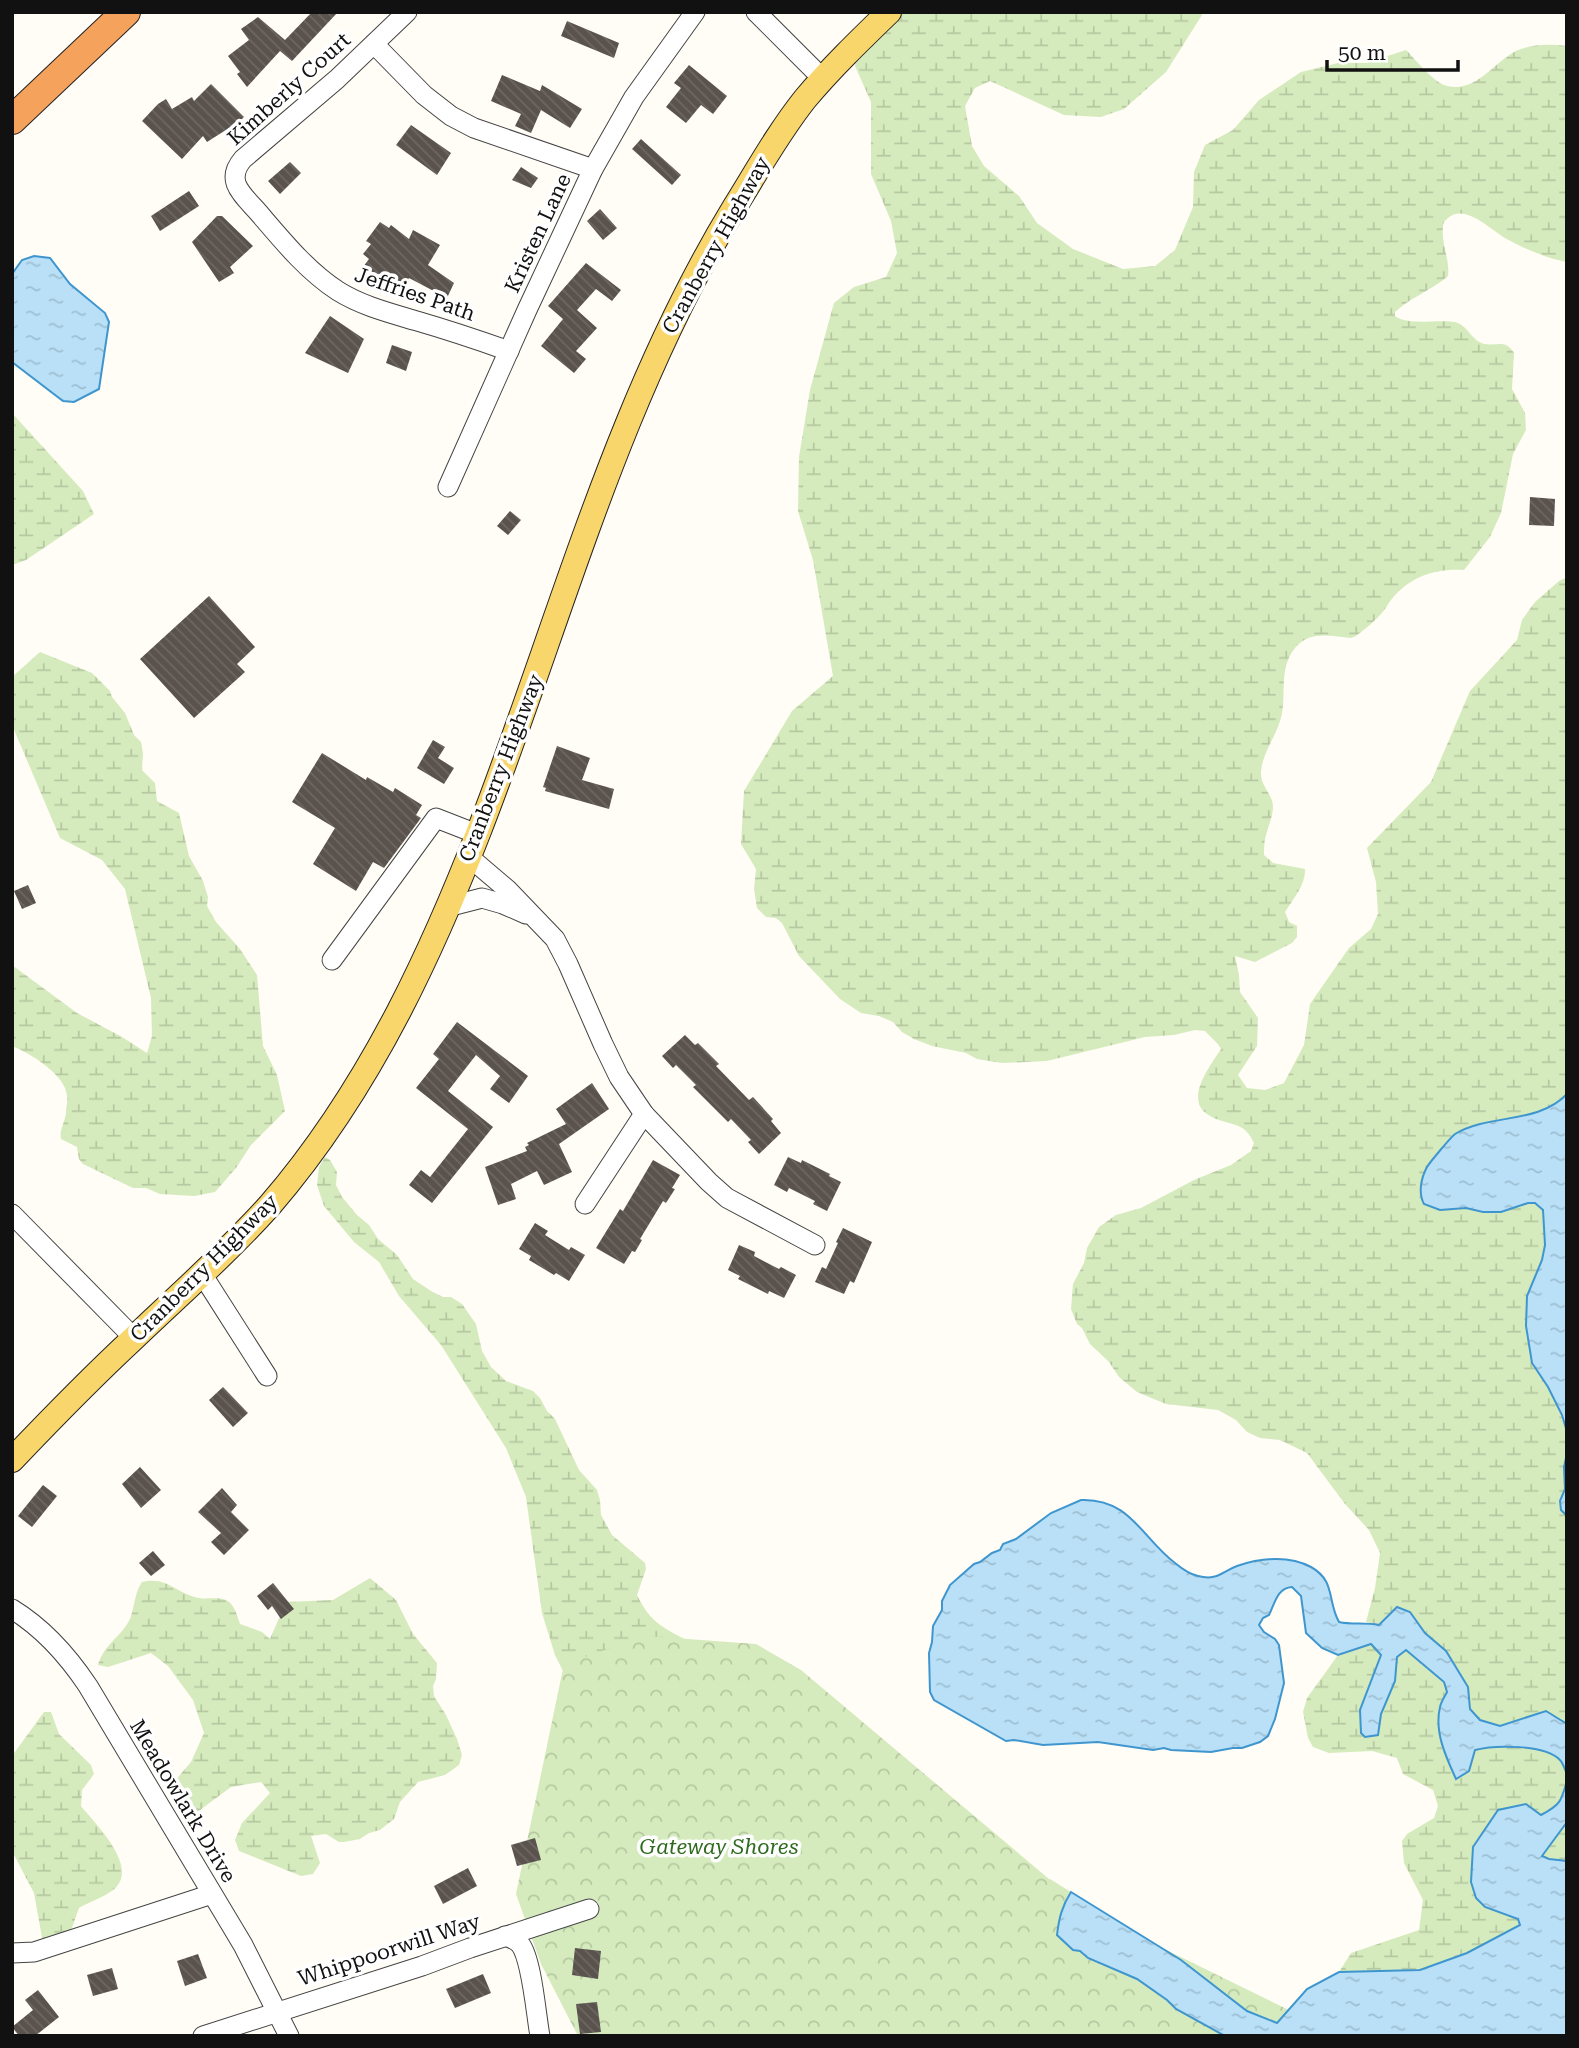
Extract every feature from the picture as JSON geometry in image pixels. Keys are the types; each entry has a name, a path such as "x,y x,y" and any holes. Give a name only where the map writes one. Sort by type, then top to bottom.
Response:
{"highway":[{"path":"12,120 126,12"}],"main road":[{"name":"Cranberry Highway","path":"12,1460 272,1202 326,1132 365,1072 400,1008 473,845 515,737 608,470 652,364 684,297 719,232 782,131 823,79 889,12"}],"street":[{"name":"Kimberly Court","path":"235,173 247,154 337,79 407,12"},
{"name":"Kristen Lane","path":"448,487 593,169 634,97 695,12"},
{"path":"756,12 823,79"},
{"path":"374,44 424,95 451,117 474,128 593,169"},
{"name":"Jeffries Path","path":"235,173 241,193 267,223 320,278 340,292 373,307 509,351"},
{"path":"332,960 436,818 473,845 508,890 555,939 603,1044 644,1114 727,1198 815,1245"},
{"path":"447,906 482,898 533,917"},
{"path":"585,1204 644,1114"},
{"path":"12,1214 134,1338"},
{"path":"202,1274 267,1376"},
{"name":"Meadowlark Drive","path":"12,1609 43,1633 80,1673 243,1945 289,2036"},
{"path":"12,1953 34,1952 212,1894"},
{"name":"Whippoorwill Way","path":"203,2036 589,1909"},
{"path":"505,1936 519,1943 527,1959 540,2036"}],"green space":[{"path":"903,12 1201,12 1202,15 1166,72 1124,109 1101,117 1064,115 990,81 975,88 965,106 972,146 984,166 1019,196 1037,223 1073,249 1123,269 1155,266 1175,250 1193,207 1194,172 1205,145 1233,130 1259,100 1301,72 1338,63 1366,63 1406,50 1437,81 1458,87 1476,81 1518,50 1542,45 1567,46 1567,262 1520,246 1470,216 1455,214 1443,225 1448,276 1395,312 1395,316 1407,321 1455,322 1481,343 1508,346 1514,353 1512,389 1525,413 1526,430 1513,454 1501,513 1490,537 1464,570 1433,573 1414,580 1398,592 1384,611 1356,636 1314,636 1295,648 1284,675 1282,712 1278,727 1261,772 1262,782 1273,807 1264,855 1273,863 1305,869 1301,886 1285,912 1289,922 1297,926 1297,937 1292,943 1255,962 1235,956 1240,992 1258,1018 1257,1046 1238,1075 1247,1088 1265,1090 1284,1083 1304,1045 1310,1004 1349,948 1371,929 1378,914 1376,882 1367,848 1431,782 1470,691 1517,640 1522,620 1535,602 1567,577 1567,1094 1558,1102 1537,1112 1473,1126 1434,1156 1440,1210 1466,1208 1501,1212 1535,1203 1543,1210 1545,1245 1528,1295 1533,1363 1562,1415 1567,1432 1565,1489 1560,1501 1564,1514 1567,1513 1567,1724 1546,1711 1500,1726 1480,1720 1470,1709 1468,1687 1446,1651 1425,1633 1410,1612 1379,1625 1366,1622 1380,1553 1369,1530 1345,1504 1307,1453 1280,1440 1260,1438 1247,1432 1236,1420 1218,1410 1166,1404 1137,1392 1119,1377 1109,1362 1090,1344 1077,1324 1071,1309 1073,1284 1084,1263 1087,1248 1099,1227 1116,1215 1141,1208 1194,1180 1231,1165 1251,1151 1254,1143 1244,1129 1207,1114 1200,1107 1199,1088 1221,1049 1218,1044 1205,1031 1195,1030 1145,1037 1047,1061 1002,1063 932,1046 902,1032 893,1022 861,1013 840,999 799,956 782,923 776,918 766,917 757,908 754,889 756,869 741,844 744,791 792,711 833,676 813,560 798,511 799,457 810,390 834,303 854,287 886,277 897,253 891,221 871,174 871,102 855,66 859,43"},
{"path":"12,413 83,491 94,514 26,560 12,565"},
{"path":"40,652 92,673 110,691 125,713 134,735 141,742 142,770 155,783 157,801 179,813 189,856 203,881 208,897 207,906 216,922 240,949 257,975 263,1046 277,1075 285,1111 251,1145 215,1192 194,1196 160,1194 146,1188 133,1188 83,1164 79,1159 77,1147 61,1139 67,1100 61,1080 37,1059 12,1046 12,965 77,1013 147,1053 152,1036 151,998 125,889 102,860 60,838 12,725 12,677"},
{"path":"325,1157 337,1172 336,1185 342,1197 369,1225 378,1239 397,1255 413,1279 431,1291 443,1297 451,1297 462,1304 476,1324 482,1351 491,1367 506,1381 533,1391 555,1419 579,1470 597,1490 601,1515 612,1535 645,1563 646,1569 637,1595 653,1619 1047,1880 1050,1879 1071,1892 1064,1903 565,1675 555,1655 542,1613 526,1497 506,1448 441,1345 399,1296 379,1262 354,1242 324,1206 317,1185 319,1167"},
{"path":"370,1578 396,1600 413,1634 437,1663 434,1696 446,1715 462,1755 459,1765 445,1775 418,1782 400,1802 394,1819 380,1830 360,1839 344,1842 326,1834 311,1836 320,1863 313,1874 301,1876 239,1851 235,1840 242,1823 270,1793 261,1782 231,1787 192,1816 183,1809 173,1789 174,1782 191,1762 204,1733 193,1700 168,1666 151,1653 108,1667 98,1665 104,1651 130,1619 142,1582 159,1581 191,1596 228,1601 240,1624 262,1632 270,1639 286,1602 333,1600"},
{"name":"Gateway Shores","path":"646,1636 756,1644 801,1670 1087,1911 1309,2020 1336,2036 578,2036 541,1964 516,1894 564,1664"},
{"path":"1371,1644 1381,1655 1360,1710 1381,1714 1395,1681 1397,1657 1406,1650 1444,1683 1447,1691 1440,1721 1443,1751 1469,1771 1474,1750 1510,1747 1544,1750 1560,1761 1566,1776 1560,1802 1541,1815 1485,1907 1518,1919 1520,1925 1467,1953 1420,1970 1339,1972 1351,1953 1419,1930 1423,1900 1404,1863 1402,1841 1407,1834 1434,1818 1438,1806 1433,1790 1403,1774 1397,1758 1372,1751 1329,1753 1313,1747 1308,1738 1303,1712 1307,1698 1338,1655"},
{"path":"44,1712 51,1712 59,1734 91,1765 94,1774 82,1790 81,1806 113,1847 122,1870 120,1881 113,1890 79,1908 67,1942 43,1943 34,1893 12,1851 12,1756"},
{"path":"1567,1822 1567,1861 1542,1856"}],"water":[{"path":"34,256 50,258 70,284 105,313 109,322 99,389 74,402 63,401 12,362 12,274 22,260"},
{"path":"1567,1094 1567,1432 1548,1387 1532,1363 1526,1326 1527,1296 1542,1260 1545,1245 1543,1210 1535,1203 1528,1203 1501,1212 1466,1208 1440,1210 1424,1204 1421,1190 1427,1167 1455,1134 1483,1123 1542,1110"},
{"path":"1567,1453 1565,1514 1561,1510 1560,1501 1565,1489 1564,1467"},
{"path":"1081,1500 1098,1501 1124,1512 1163,1553 1195,1575 1214,1577 1255,1561 1284,1559 1302,1563 1319,1573 1328,1585 1339,1622 1379,1625 1397,1607 1410,1612 1425,1633 1446,1651 1468,1687 1470,1709 1480,1720 1500,1726 1546,1711 1567,1724 1567,1774 1560,1760 1543,1751 1494,1747 1475,1750 1469,1771 1456,1779 1442,1744 1439,1726 1440,1707 1447,1692 1444,1682 1406,1650 1397,1657 1395,1681 1381,1714 1378,1735 1365,1737 1361,1733 1360,1710 1381,1655 1371,1644 1338,1655 1322,1648 1306,1633 1301,1596 1292,1587 1280,1593 1269,1615 1263,1618 1259,1625 1279,1645 1284,1683 1275,1719 1268,1736 1242,1748 1211,1752 1164,1748 1153,1750 1098,1742 1043,1745 1006,1741 934,1700 930,1692 929,1653 933,1626 942,1610 942,1601 950,1585 974,1564 1000,1550 1003,1544 1016,1539 1051,1513"},
{"path":"1567,1781 1567,1822 1542,1856 1567,1861 1567,2036 1225,2036 1176,2009 1137,1979 1073,1950 1057,1935 1061,1912 1071,1892 1181,1960 1247,2011 1277,2023 1307,1989 1339,1972 1420,1970 1467,1953 1520,1925 1518,1919 1485,1907 1476,1898 1471,1882 1473,1847 1498,1810 1526,1804 1541,1815 1559,1802"}],"building":[{"path":"312,12 338,12 292,61 280,51 247,87 228,56 249,40 241,29 258,17 285,40"},
{"path":"567,21 619,43 614,58 561,36"},
{"path":"689,65 727,96 713,114 701,105 686,123 666,107 681,88 674,83"},
{"path":"502,75 540,91 542,85 582,109 570,128 541,110 531,133 515,126 521,114 491,101"},
{"path":"211,84 244,117 231,130 229,128 207,142 203,136 182,159 142,121 166,99 172,109 192,97 194,101"},
{"path":"411,125 451,153 437,175 396,145"},
{"path":"641,139 681,175 672,185 632,149"},
{"path":"290,162 301,173 280,194 268,181"},
{"path":"521,167 538,178 531,188 512,180"},
{"path":"189,191 199,206 160,231 151,216"},
{"path":"600,209 617,228 603,240 587,221"},
{"path":"217,216 222,216 253,246 230,267 234,273 219,282 192,242"},
{"path":"380,222 389,228 391,225 409,239 413,230 440,245 428,265 454,283 447,298 409,278 403,288 363,267 369,259 363,254 371,244 366,241"},
{"path":"586,263 621,290 612,301 596,289 577,310 597,328 576,351 586,359 574,373 541,346 563,319 548,306"},
{"path":"330,316 364,339 348,373 305,353"},
{"path":"392,345 412,352 406,371 386,363"},
{"path":"1530,497 1555,499 1554,526 1529,525"},
{"path":"510,511 521,520 508,535 497,526"},
{"path":"209,596 255,647 237,664 245,672 194,718 140,659"},
{"path":"433,740 445,747 438,758 454,768 444,784 417,768"},
{"path":"557,746 590,758 582,780 614,789 609,809 545,791 546,788 543,787"},
{"path":"322,753 366,780 367,777 393,792 395,788 422,805 416,815 421,818 384,868 373,862 356,891 313,864 335,828 292,802"},
{"path":"28,885 36,903 22,909 14,891"},
{"path":"457,1022 528,1076 509,1103 490,1089 500,1076 476,1055 448,1091 493,1127 432,1203 409,1185 421,1170 430,1177 468,1129 416,1088 439,1059 433,1054"},
{"path":"685,1035 695,1045 698,1043 749,1100 753,1097 773,1119 771,1121 781,1133 759,1154 748,1142 751,1140 731,1119 728,1122 693,1087 696,1085 676,1065 673,1068 662,1056"},
{"path":"592,1083 609,1109 559,1144 572,1172 544,1185 537,1171 511,1184 516,1199 498,1205 485,1167 527,1151 527,1143 566,1124 556,1109"},
{"path":"788,1157 801,1163 802,1160 841,1182 827,1211 813,1204 815,1201 789,1188 787,1192 774,1185"},
{"path":"653,1160 680,1175 672,1188 675,1189 666,1203 663,1201 635,1252 632,1251 624,1264 596,1248 620,1209 623,1211"},
{"path":"535,1223 548,1231 545,1235 569,1250 571,1247 585,1255 569,1281 529,1260 531,1256 519,1249"},
{"path":"843,1228 872,1242 854,1283 850,1281 844,1294 815,1282 822,1267 826,1269"},
{"path":"739,1245 755,1252 754,1256 796,1275 784,1298 769,1291 768,1294 738,1279 740,1276 728,1270"},
{"path":"223,1387 248,1413 233,1427 209,1400"},
{"path":"140,1467 161,1490 141,1508 122,1484"},
{"path":"43,1485 57,1496 32,1527 18,1516"},
{"path":"222,1488 237,1505 231,1512 249,1530 224,1555 211,1542 221,1533 198,1512"},
{"path":"153,1551 165,1565 151,1576 139,1563"},
{"path":"273,1583 294,1609 281,1619 272,1606 268,1610 257,1596"},
{"path":"535,1838 541,1860 517,1866 511,1845"},
{"path":"468,1868 477,1886 443,1904 434,1886"},
{"path":"575,1948 601,1951 598,1979 572,1975"},
{"path":"198,1954 207,1978 185,1986 177,1961"},
{"path":"112,1968 118,1989 93,1996 87,1975"},
{"path":"483,1974 491,1993 455,2008 446,1989"},
{"path":"38,1990 59,2017 35,2036 19,2036 12,2027 33,2010 25,2000"},
{"path":"597,2002 601,2032 580,2034 576,2004"}]}
